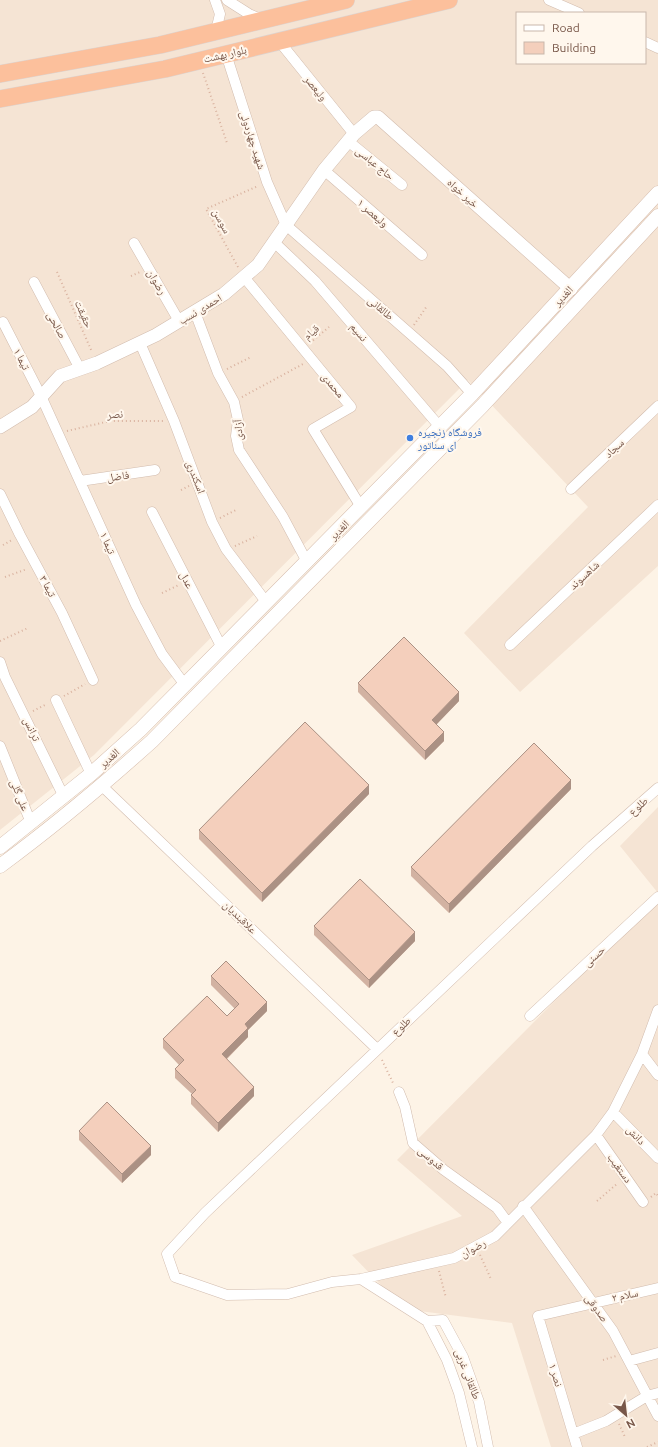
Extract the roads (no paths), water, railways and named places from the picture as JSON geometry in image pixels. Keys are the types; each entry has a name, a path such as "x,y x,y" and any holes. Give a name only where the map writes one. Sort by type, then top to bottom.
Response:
{"highway":[{"path":"0,74 160,45 346,0"},
{"name":"بلوار بهشت","path":"0,99 126,76 199,60 449,0"}],"main road":[{"name":"الغدیر","path":"0,846 91,774 185,685 472,394 571,289 658,193"},
{"name":"الغدیر","path":"0,866 41,836 102,786 185,708 484,406 658,216"},
{"path":"91,774 102,786"}],"street":[{"path":"215,0 220,14 216,31"},
{"path":"227,0 245,12 263,20"},
{"path":"549,0 576,12"},
{"name":"ولیعصر","path":"279,41 351,138"},
{"path":"646,42 658,48"},
{"name":"شهید چهاردولی","path":"226,54 267,182 286,225"},
{"name":"خیر خواه","path":"351,138 370,119 378,117 571,289"},
{"name":"احمدی نسب","path":"0,427 32,407 60,376 97,363 140,343 224,294 258,265 324,170 351,138"},
{"name":"حاج عباسی","path":"351,138 402,185"},
{"name":"ولیعصر ۱","path":"324,170 422,256"},
{"name":"طالقانی","path":"286,225 447,366 472,394"},
{"name":"نسیم","path":"274,242 315,281 440,427"},
{"name":"رضوان","path":"134,243 179,321"},
{"name":"محمدی","path":"244,277 351,407 313,429 361,507"},
{"name":"صالحی","path":"34,282 80,369"},
{"name":"آزادی","path":"195,312 218,373 234,402 238,420 236,436 239,450 283,517 307,562"},
{"name":"۱ تیما","path":"2,322 41,396"},
{"name":"اسکندری","path":"140,343 174,421 212,522 226,549 267,602"},
{"name":"تیما ۱","path":"41,396 140,612 162,654 185,685"},
{"name":"سجاد","path":"571,489 658,406"},
{"name":"فاضل","path":"80,482 155,470"},
{"name":"تیما ۳","path":"0,494 20,536 62,613 93,680"},
{"name":"شاهسوند","path":"510,645 658,505"},
{"name":"عدل","path":"152,512 222,648"},
{"name":"ترانس","path":"0,662 5,677 64,796"},
{"path":"56,700 91,774"},
{"name":"علی گلی","path":"0,746 31,823"},
{"name":"علاقبندیان","path":"102,786 377,1049"},
{"name":"طلوع","path":"175,1277 167,1254 205,1213 592,846 658,788"},
{"name":"حسنی","path":"530,1016 658,897"},
{"name":"رضوان","path":"175,1277 227,1295 288,1294 332,1282 361,1279 454,1258 495,1236 523,1206 596,1135 613,1112 642,1054 658,1010"},
{"path":"642,1054 658,1075"},
{"name":"قدوسی","path":"399,1092 405,1107 413,1143 444,1170 497,1208 508,1223"},
{"name":"دانش","path":"613,1112 658,1158"},
{"name":"دستغیب","path":"596,1135 643,1202"},
{"name":"صدوقی","path":"523,1206 613,1331 658,1416"},
{"name":"طالقانی غربی","path":"361,1279 427,1320 447,1360 459,1393 472,1447"},
{"name":"سلام ۲","path":"538,1316 658,1288"},
{"name":"نصر ۱","path":"538,1316 577,1447"},
{"name":"طالقانی غربی","path":"427,1320 443,1320 463,1357 479,1402 488,1447"},
{"path":"629,1361 658,1353"},
{"path":"573,1434 615,1416 647,1396 658,1393"}],"place":[{"name":"فروشگاه زنجیره ای سناتور","path":"410,438"}]}
